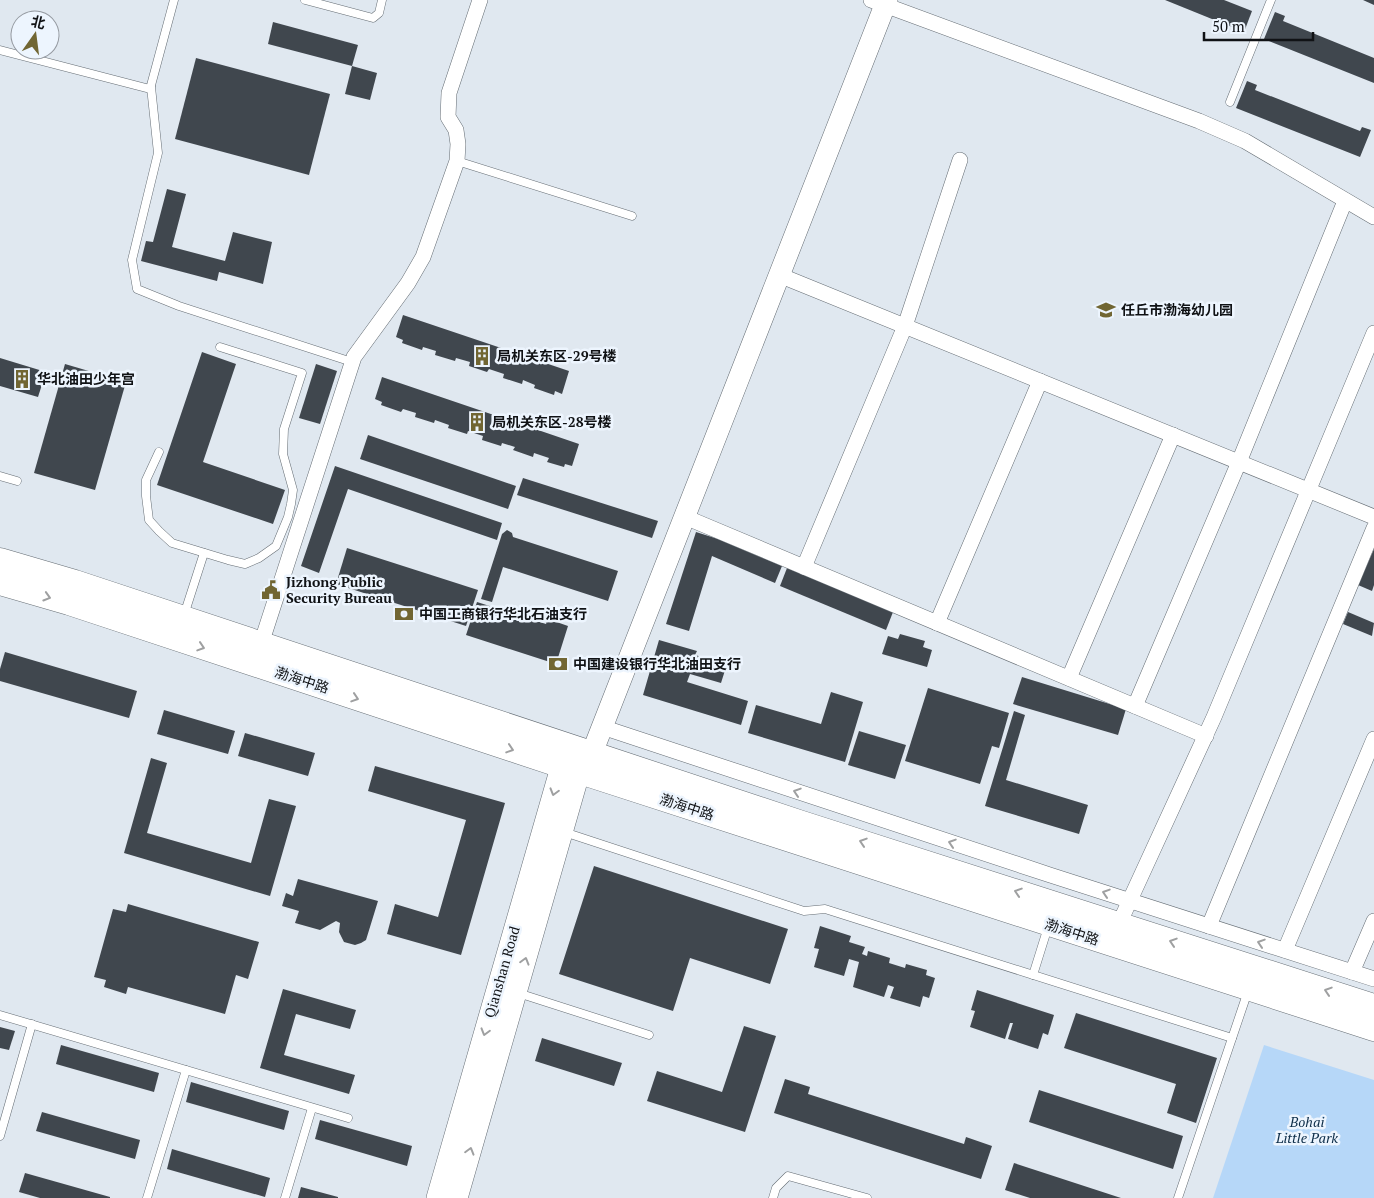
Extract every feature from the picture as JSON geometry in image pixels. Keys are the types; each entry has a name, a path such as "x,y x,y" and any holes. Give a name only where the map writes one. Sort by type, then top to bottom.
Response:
{"main road":[{"path":"577,757 602,728 779,274 881,2"},
{"name":"渤海中路","path":"0,560 75,582 261,644 1048,925 1374,1029"},
{"name":"渤海中路","path":"0,582 577,757 799,822 1374,1006"},
{"name":"Qianshan Road","path":"457,1198 562,832 577,757"},
{"name":"Qianshan Road","path":"437,1198 577,757"}],"street":[{"path":"261,644 354,357 408,283 423,257 457,161 458,144 456,130 448,117 449,93 480,0"},
{"path":"881,2 1199,121 1245,141 1374,218"},
{"path":"804,567 905,326 960,160"},
{"path":"1135,706 1345,201"},
{"path":"779,274 1374,518"},
{"path":"1119,924 1206,736 1374,334"},
{"path":"937,623 1040,381"},
{"path":"1069,678 1172,435"},
{"path":"685,517 1206,736"},
{"path":"1209,926 1374,528"},
{"path":"602,728 1374,979"},
{"path":"1285,950 1374,738"},
{"path":"1352,972 1374,921"}],"lane":[{"path":"174,0 151,87 158,154 132,260 137,289 179,306 352,362"},
{"path":"305,0 373,18 379,13 382,0"},
{"path":"1230,102 1271,0"},
{"path":"0,50 150,89 151,87"},
{"path":"457,161 632,216"},
{"path":"159,452 146,480 149,520 172,543 245,564 259,558 276,546 288,516 293,490 283,454 284,429 302,373 220,347"},
{"path":"0,476 17,481"},
{"path":"183,618 204,553"},
{"path":"562,832 804,911 825,909 1232,1038"},
{"path":"1032,975 1048,925"},
{"path":"1178,1198 1249,989"},
{"path":"516,992 649,1035"},
{"path":"0,1015 348,1118"},
{"path":"0,1136 32,1024"},
{"path":"147,1198 186,1070"},
{"path":"285,1198 312,1108"},
{"path":"773,1198 776,1188 788,1176 867,1198"}],"green space":[{"name":"Bohai Little Park","path":"1264,1045 1374,1080 1374,1198 1213,1198"}],"building":[{"path":"1165,0 1224,0 1252,11 1244,32"},
{"path":"1363,0 1374,0 1374,5"},
{"path":"1275,12 1285,16 1283,21 1374,58 1374,83 1264,39"},
{"path":"273,22 358,45 352,66 268,44"},
{"path":"196,58 330,94 309,175 175,139"},
{"path":"352,66 377,73 370,100 345,94"},
{"path":"1247,81 1257,85 1255,90 1360,131 1362,127 1371,130 1360,157 1236,108"},
{"path":"167,189 186,194 172,247 225,261 233,232 272,242 263,284 219,272 217,281 141,261 146,241 153,242"},
{"name":"局机关东区-29号楼","path":"403,315 569,371 562,394 555,391 554,395 534,388 535,385 523,380 522,384 503,378 504,374 489,369 487,372 469,366 470,362 456,358 455,361 435,355 436,351 423,347 422,350 402,343 403,340 396,337"},
{"path":"202,352 236,364 203,462 285,490 273,524 157,485"},
{"name":"华北油田少年宫","path":"0,358 46,372 38,397 0,386"},
{"path":"65,364 126,382 95,490 34,473"},
{"path":"316,364 337,371 320,424 299,418"},
{"name":"局机关东区-28号楼","path":"382,377 579,444 572,466 565,464 564,467 547,462 549,458 534,453 533,457 513,450 515,447 502,443 501,446 482,440 483,436 468,431 467,434 448,428 449,425 435,420 434,423 415,417 416,413 403,409 401,412 381,405 382,402 375,399"},
{"path":"368,435 516,486 508,509 360,459"},
{"path":"335,466 502,523 497,540 348,489 319,573 301,566"},
{"path":"523,478 658,521 652,538 517,495"},
{"path":"507,530 512,533 513,537 618,571 608,601 503,567 492,602 481,599 502,534"},
{"path":"696,532 718,539 782,566 775,583 712,556 689,631 666,624"},
{"path":"347,548 478,590 466,626 336,584"},
{"path":"1374,549 1374,585 1372,591 1358,585"},
{"path":"787,568 893,612 886,630 780,586"},
{"path":"477,602 546,624 548,619 568,626 556,664 466,635"},
{"path":"1348,612 1374,623 1372,636 1343,624"},
{"path":"900,634 925,641 923,647 932,650 927,667 882,654 888,636 898,639"},
{"path":"659,640 697,651 695,655 727,664 721,683 690,674 687,682 748,701 741,725 643,695"},
{"path":"5,652 137,691 129,718 0,681 0,669"},
{"path":"1022,677 1126,709 1118,735 1013,704"},
{"path":"928,688 1009,713 999,748 992,746 980,784 905,761"},
{"path":"831,692 863,702 845,762 748,733 756,705 821,724"},
{"path":"164,710 235,731 228,754 157,734"},
{"path":"1014,711 1025,715 1006,780 1088,805 1079,834 985,806"},
{"path":"859,731 906,745 895,779 848,765"},
{"path":"245,733 315,753 308,776 238,756"},
{"path":"151,758 167,763 147,833 251,863 269,799 296,806 270,896 124,853"},
{"path":"375,766 505,803 461,955 387,934 395,904 438,917 466,820 368,791"},
{"path":"594,866 788,929 770,984 690,958 673,1011 559,974"},
{"path":"298,879 378,901 366,940 355,945 344,942 339,932 340,923 336,921 320,930 295,923 299,911 282,906 286,893 293,896"},
{"path":"128,904 259,942 248,979 236,975 225,1014 128,987 126,994 104,987 106,980 94,977 113,909 126,912"},
{"path":"820,926 851,936 849,942 865,947 862,954 867,956 868,951 890,958 889,963 905,968 906,964 927,970 926,975 935,978 929,998 923,996 920,1007 890,998 894,987 888,985 884,997 853,987 859,962 849,959 844,976 814,967 819,949 814,948"},
{"path":"283,989 356,1010 350,1029 296,1014 284,1055 355,1075 349,1094 260,1068"},
{"path":"977,990 1054,1015 1048,1035 1043,1033 1038,1049 1008,1039 1013,1023 1010,1023 1005,1039 970,1027 975,1011 971,1010"},
{"path":"1076,1013 1217,1058 1196,1123 1167,1113 1176,1084 1064,1048"},
{"path":"744,1026 776,1036 745,1132 647,1101 657,1071 722,1092"},
{"path":"0,1027 15,1031 9,1050 0,1048"},
{"path":"542,1038 622,1063 614,1086 535,1061"},
{"path":"61,1045 159,1073 154,1092 56,1064"},
{"path":"785,1079 810,1087 808,1094 964,1144 966,1137 992,1146 981,1179 774,1113"},
{"path":"191,1082 289,1111 284,1130 186,1102"},
{"path":"1039,1090 1183,1136 1173,1169 1029,1122"},
{"path":"42,1112 140,1140 135,1159 36,1131"},
{"path":"320,1120 412,1146 407,1166 315,1139"},
{"path":"172,1149 270,1178 265,1197 167,1169"},
{"path":"1014,1163 1121,1198 1030,1198 1005,1190"},
{"path":"25,1173 110,1198 40,1198 19,1192"},
{"path":"301,1187 338,1197 338,1198 298,1198"}],"place":[{"name":"任丘市渤海幼儿园","path":"1106,310"},
{"name":"局机关东区-29号楼","path":"482,356"},
{"name":"华北油田少年宫","path":"22,379"},
{"name":"局机关东区-28号楼","path":"477,422"},
{"name":"Jizhong Public Security Bureau","path":"271,590"},
{"name":"中国工商银行华北石油支行","path":"404,614"},
{"name":"中国建设银行华北油田支行","path":"558,664"}]}
